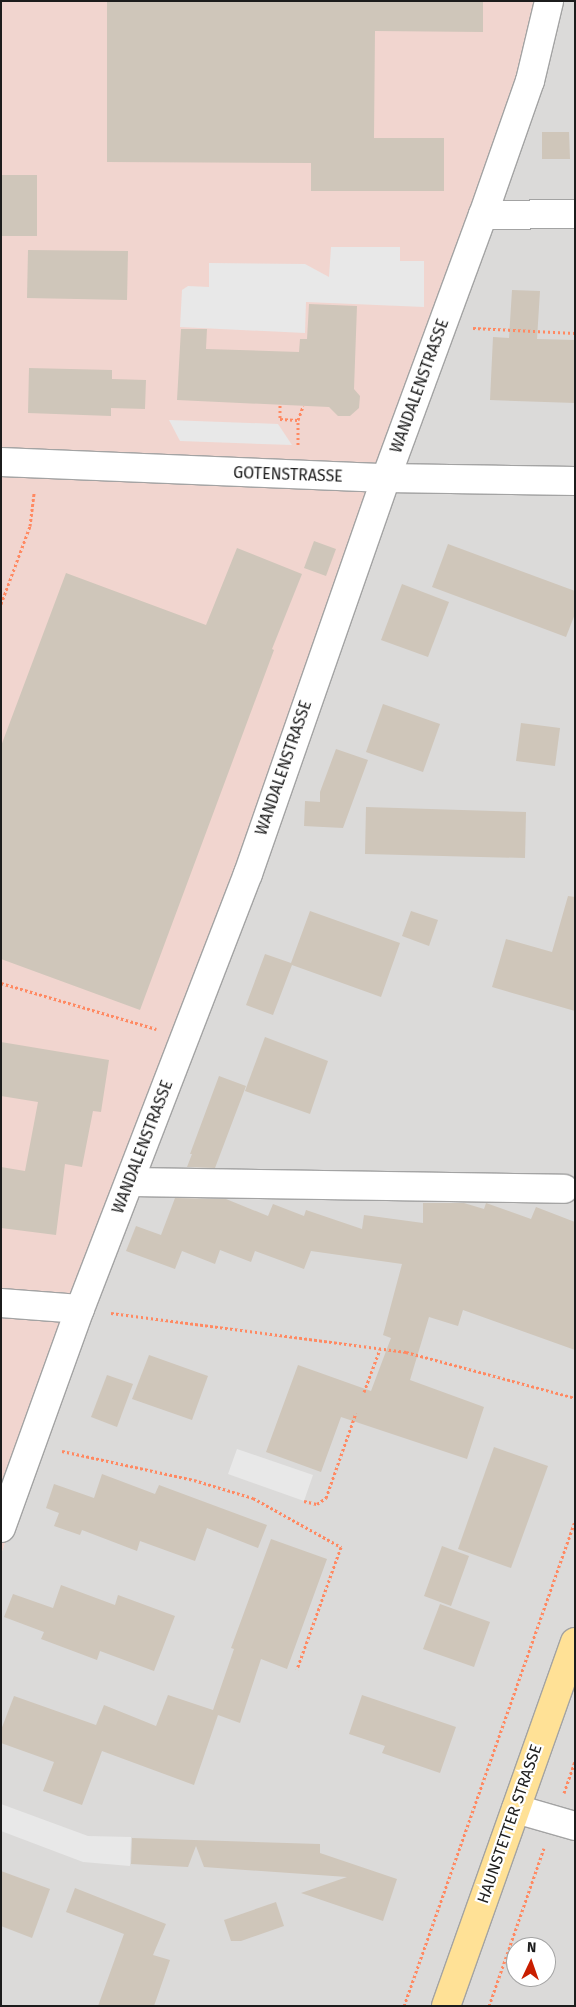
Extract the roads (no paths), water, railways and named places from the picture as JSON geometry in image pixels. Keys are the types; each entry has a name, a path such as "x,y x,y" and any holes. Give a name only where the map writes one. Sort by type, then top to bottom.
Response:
{"main road":[{"name":"HAUNSTETTER STRASSE","path":"446,2006 575,1642"}],"street":[{"name":"WANDALENSTRASSE","path":"1,1528 80,1309 248,874 386,478 483,215 530,81 549,1"},
{"path":"483,215 575,214"},
{"name":"GOTENSTRASSE","path":"1,462 386,478 575,481"},
{"path":"130,1182 564,1190"},
{"path":"1,1303 80,1309"},
{"path":"516,1808 564,1823"}]}
